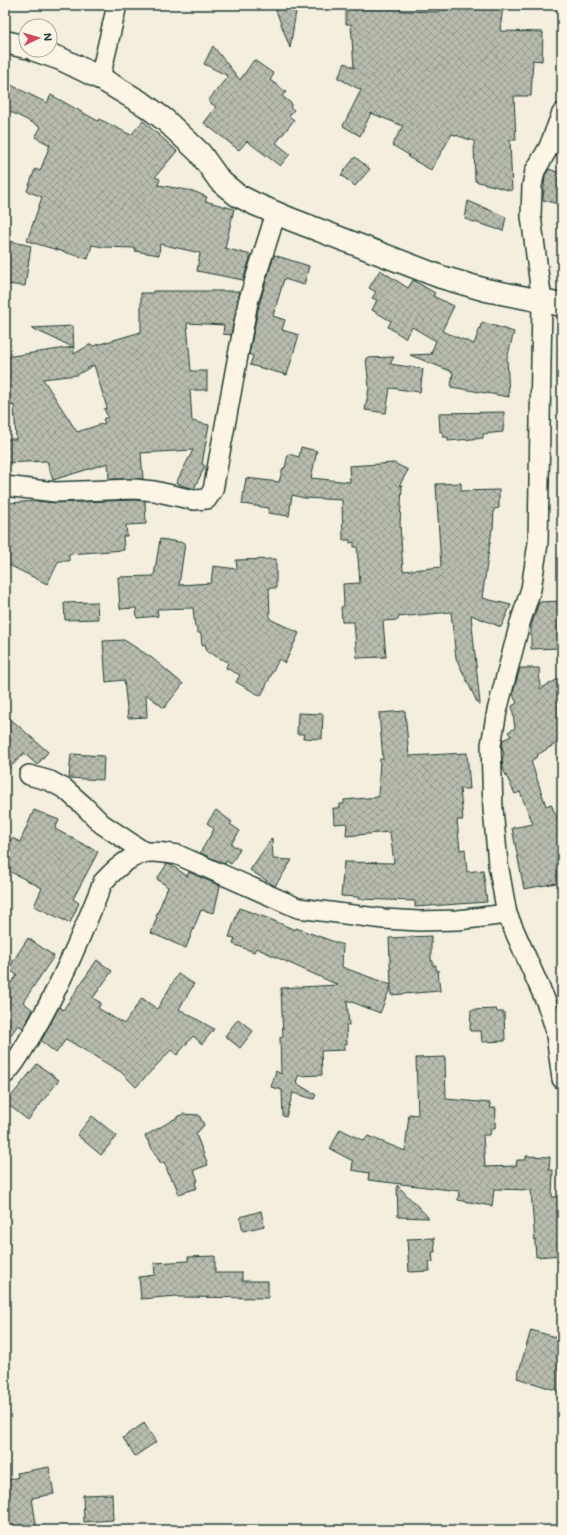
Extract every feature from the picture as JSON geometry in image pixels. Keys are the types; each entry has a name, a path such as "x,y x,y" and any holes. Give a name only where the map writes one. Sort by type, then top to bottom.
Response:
{"street":[{"path":"100,78 117,5"},
{"path":"5,42 18,45"},
{"path":"58,58 100,78 145,105 165,120 200,153 220,181 237,195 276,213 441,277 486,290 552,303"},
{"path":"562,113 549,147 535,171 532,186 531,216 552,303 538,543 533,580 507,670 497,711 491,745 493,809 498,864 507,914 547,1004 555,1028 562,1079"},
{"path":"5,486 56,492 134,489 154,491 194,500 207,499 213,490 248,302 276,213"},
{"path":"29,776 50,781 65,789 102,824 144,852"},
{"path":"5,1074 44,1014 68,965 103,882 114,870 130,859 144,852 178,855 298,908 384,919 419,921 458,920 507,914"}],"building":[{"path":"274,5 297,5 290,48"},
{"path":"346,5 401,5 400,11 439,12 440,5 503,5 500,31 543,32 542,61 533,60 531,96 514,96 516,140 510,140 512,191 475,181 474,141 452,134 431,170 408,157 409,155 392,145 403,126 371,113 360,136 343,126 361,90 338,78 345,63 354,68 351,24 346,24"},
{"path":"213,46 240,80 254,60 274,74 270,80 286,92 282,96 292,104 290,107 294,110 289,116 294,120 276,143 290,154 280,166 247,141 239,150 204,123 216,107 208,101 228,76 204,64"},
{"path":"5,82 47,103 51,95 98,121 99,119 131,135 143,121 177,151 155,177 160,179 158,185 193,191 207,197 205,201 234,209 225,248 251,255 243,280 197,271 200,253 160,244 159,255 135,251 135,248 103,247 92,245 88,259 27,241 42,197 27,191 35,169 40,171 50,145 35,137 41,127 5,109"},
{"path":"355,157 370,169 355,186 341,175"},
{"path":"549,169 562,174 562,205 543,200 545,175"},
{"path":"468,201 506,217 503,231 465,219"},
{"path":"9,241 31,246 25,286 5,284 5,261"},
{"path":"274,255 309,266 304,285 284,279 273,316 285,320 282,330 299,335 287,375 250,365 253,356 249,354 259,305"},
{"path":"380,270 408,288 413,280 435,293 433,296 454,306 442,331 474,344 482,322 514,332 507,358 509,397 451,387 453,372 410,355 433,354 431,353 436,341 412,327 405,338 388,327 391,321 372,310 377,300 372,298 376,292 369,288"},
{"path":"153,291 240,291 231,335 223,334 224,325 187,323 191,371 207,371 207,390 190,390 192,421 209,425 202,464 205,466 194,489 176,483 193,450 141,453 143,479 109,479 108,463 53,480 47,461 5,463 5,439 16,439 14,405 10,406 5,371 5,357 73,347 31,328 73,326 74,354 91,344 93,346 141,332 141,293 153,293","holes":["94,365 107,408 104,409 108,417 103,419 105,423 77,432 43,379 77,375"]},
{"path":"394,357 390,364 423,369 420,392 390,388 386,413 365,410 369,388 366,358"},
{"path":"504,412 503,432 483,434 483,438 448,441 448,437 443,437 443,432 440,432 439,413"},
{"path":"301,447 317,451 311,478 350,482 349,466 394,463 408,470 399,486 402,485 400,524 403,571 441,567 436,484 461,483 461,491 499,490 499,508 494,509 493,529 482,598 511,605 501,627 471,615 480,704 478,704 456,658 451,612 398,617 398,620 383,621 386,657 357,658 354,622 342,622 341,607 344,606 343,584 360,583 357,547 354,547 354,542 350,543 350,540 343,540 342,500 304,498 292,495 289,516 268,513 269,508 242,504 246,478 279,482 283,468 285,468 288,454 299,457"},
{"path":"134,500 145,501 146,524 126,525 127,536 123,536 124,550 69,554 69,561 59,561 47,584 5,563 5,526 10,528 8,503 37,501 55,503"},
{"path":"160,539 185,543 179,585 211,583 213,566 237,569 236,560 276,559 276,588 269,588 270,619 299,633 285,663 279,659 261,696 236,682 240,675 226,668 228,662 207,652 205,644 202,645 201,634 197,632 197,627 195,627 193,608 157,609 158,616 137,618 136,608 120,609 118,577 154,576"},
{"path":"562,601 562,648 531,649 531,626 539,602"},
{"path":"97,602 98,619 65,620 64,603"},
{"path":"124,640 152,658 183,684 164,708 146,694 147,717 128,718 124,680 106,682 103,641"},
{"path":"520,668 539,668 540,689 562,677 562,740 537,755 538,756 531,761 546,806 551,804 562,830 562,882 524,889 512,828 533,824 520,792 515,794 503,769 502,757 504,756 502,746 503,740 511,736 508,732 515,728 512,706 517,703 513,693"},
{"path":"405,711 409,756 467,753 470,789 460,789 463,820 457,820 460,850 465,849 467,872 483,870 487,902 415,907 415,901 358,899 358,897 341,896 344,862 394,863 390,832 346,836 347,823 334,824 333,808 340,808 340,804 344,804 344,800 378,797 380,759 383,759 379,713"},
{"path":"298,713 323,714 322,739 303,738 304,734 297,734"},
{"path":"5,714 48,752 37,765 24,753 5,773"},
{"path":"71,754 104,756 103,780 69,778"},
{"path":"34,810 59,820 55,829 98,852 73,899 79,903 70,923 34,906 42,888 5,869 5,850 12,838 20,842"},
{"path":"216,810 232,822 230,824 240,831 231,844 240,849 231,864 226,861 225,864 200,853 214,829 207,823"},
{"path":"272,838 273,859 292,860 275,886 250,870"},
{"path":"167,864 171,865 187,876 189,872 220,886 214,913 201,910 186,948 151,933 157,917 156,916 168,887 157,879"},
{"path":"239,908 295,930 296,928 343,945 342,967 391,985 389,938 431,936 431,961 433,961 433,966 436,965 436,970 438,970 440,991 391,995 391,986 380,1013 347,1000 349,1025 346,1025 347,1044 344,1044 344,1050 321,1051 322,1075 298,1076 296,1083 316,1095 314,1099 293,1093 286,1117 283,1116 282,1090 271,1087 276,1071 281,1074 280,1037 283,1037 281,988 338,985 256,948 254,952 233,944 235,938 229,937"},
{"path":"28,938 54,956 23,1002 33,1010 23,1028 18,1025 5,1043 5,992 17,975 8,969"},
{"path":"97,960 112,971 93,998 101,1003 98,1008 124,1024 142,998 157,1009 178,974 194,984 179,1009 214,1029 202,1044 193,1036 177,1055 171,1050 136,1087 121,1072 66,1039 56,1053 41,1041 59,1007 63,1010"},
{"path":"496,1009 497,1012 504,1012 505,1041 482,1042 481,1031 470,1031 471,1010"},
{"path":"238,1019 253,1031 240,1048 225,1036"},
{"path":"445,1057 446,1099 490,1103 490,1108 496,1108 495,1128 491,1128 490,1135 483,1135 485,1167 516,1166 517,1160 526,1160 526,1156 550,1157 549,1170 553,1170 552,1197 562,1197 562,1255 536,1257 531,1190 494,1189 492,1206 458,1200 459,1191 368,1180 369,1173 352,1170 353,1161 330,1149 340,1129 364,1141 368,1136 405,1151 409,1114 418,1115 416,1058"},
{"path":"37,1064 59,1080 28,1120 6,1103"},
{"path":"183,1114 199,1115 204,1125 196,1134 208,1165 194,1170 198,1181 195,1183 197,1188 179,1194 173,1179 171,1180 164,1162 161,1164 145,1136"},
{"path":"92,1116 117,1136 101,1155 77,1135"},
{"path":"397,1185 429,1218 398,1217"},
{"path":"261,1211 264,1226 243,1231 240,1217"},
{"path":"434,1238 435,1252 432,1252 433,1262 429,1262 430,1271 409,1272 407,1239"},
{"path":"215,1256 215,1273 242,1273 242,1281 268,1281 268,1298 177,1296 141,1299 139,1277 155,1275 154,1263 188,1261 188,1257"},
{"path":"531,1330 562,1339 562,1392 517,1378"},
{"path":"144,1423 156,1442 135,1456 123,1438"},
{"path":"49,1467 54,1494 32,1498 37,1530 7,1530 5,1515 5,1481 18,1477 17,1473"},
{"path":"112,1494 113,1520 84,1522 83,1495"}]}
